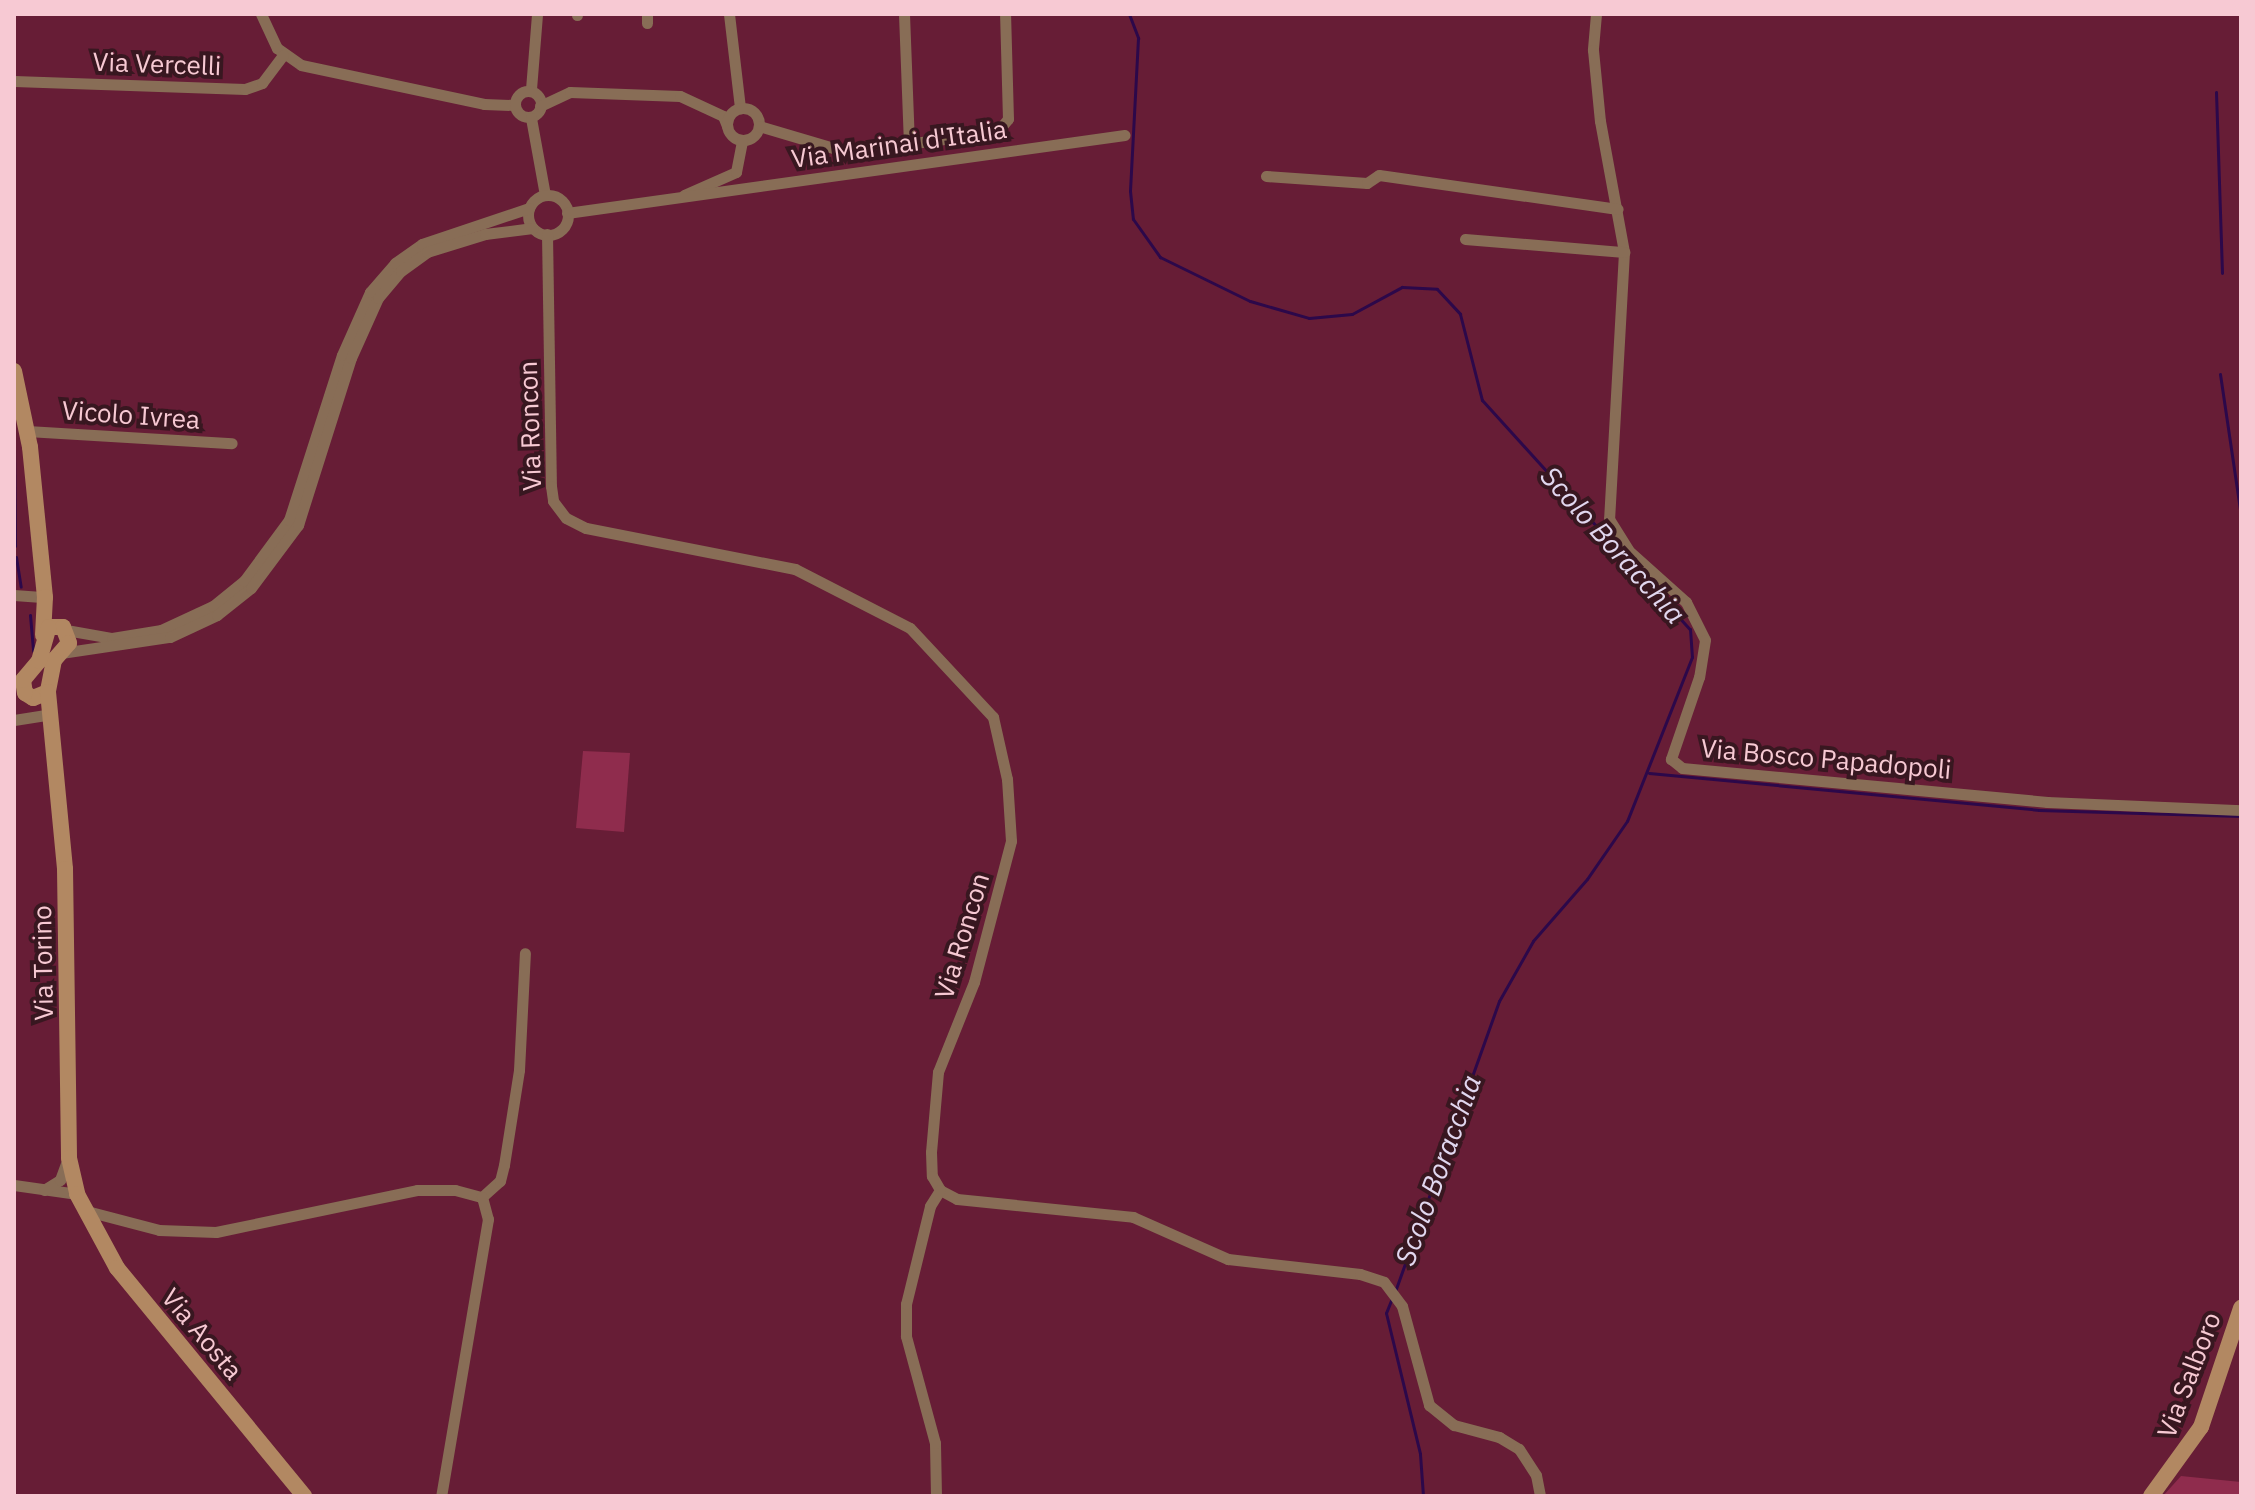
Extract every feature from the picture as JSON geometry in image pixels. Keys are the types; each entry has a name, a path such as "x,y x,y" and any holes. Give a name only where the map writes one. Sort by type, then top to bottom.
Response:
{"street":[{"path":"261,14 283,55 351,79 484,104 515,105"},
{"path":"537,14 531,89 540,106"},
{"path":"729,14 740,108"},
{"path":"904,14 909,144"},
{"path":"759,126 847,152 1004,127 1008,119 1005,14"},
{"name":"Via Bosco Papadopoli","path":"1596,14 1593,50 1600,121 1624,252 1609,519 1628,550 1686,602 1705,640 1699,677 1671,759 1682,768 2031,801 2241,810"},
{"name":"Via Vercelli","path":"14,81 245,89 262,83 283,55"},
{"path":"531,89 519,94 515,105 518,115 531,118"},
{"path":"545,195 531,118 540,106 570,92 680,96 723,116 727,126 742,141 751,139 759,126 755,113 740,108"},
{"path":"727,126 732,113 740,108"},
{"name":"Via Marinai d'Italia","path":"567,213 1125,135"},
{"name":"Via Marinai d'Italia","path":"679,199 705,182 736,172 742,141"},
{"path":"1266,176 1367,183 1379,175 1618,209"},
{"path":"43,635 49,627 112,638 161,630 213,606 244,581 289,520 342,355 370,292 395,263 422,244 515,217 545,195"},
{"path":"60,653 170,637 217,615 251,588 298,525 351,358 378,298 401,271 427,252 485,234 533,228 547,234 563,227 567,213 560,199 545,195"},
{"path":"529,208 533,228"},
{"name":"Via Roncon","path":"547,234 551,486 553,501 566,518 594,529 795,569 910,628 993,717 1005,766 1011,841 974,982 938,1072 931,1152 932,1176 940,1190"},
{"path":"1465,239 1624,252"},
{"path":"14,371 27,431 45,597 43,654 21,676 30,694 69,643 64,628 45,597"},
{"name":"Vicolo Ivrea","path":"27,431 232,443"},
{"path":"14,595 45,597"},
{"name":"Via Torino","path":"30,694 54,732 65,869 69,1158 80,1202"},
{"name":"Via Torino","path":"30,694 54,732"},
{"path":"14,720 46,715"},
{"path":"482,1197 500,1181 504,1165 519,1070 525,953"},
{"path":"40,1191 60,1180 69,1158"},
{"path":"14,1185 80,1202 159,1230 216,1232 417,1190 455,1190 482,1197"},
{"path":"936,1496 935,1443 906,1336 906,1304 930,1206 940,1190 957,1199 1133,1217 1228,1259 1360,1274 1395,1293 1429,1405 1454,1425 1499,1437 1519,1449 1536,1475 1540,1496"},
{"path":"441,1496 488,1219 482,1197"},
{"name":"Via Aosta","path":"80,1202 117,1268 304,1496"},
{"name":"Via Salboro","path":"2151,1496 2201,1427 2241,1308"}],"shaded area":[{"path":"583,751 630,753 624,832 576,828"},
{"path":"2181,1476 2241,1482 2241,1496 2163,1496"}],"waterway":[{"name":"Scolo Boracchia","path":"1129,14 1138,38 1130,191 1133,219 1160,257 1250,301 1309,318 1352,314 1402,287 1437,289 1460,314 1482,400 1690,629 1692,657 1627,821 1587,879 1533,941 1499,1001 1395,1291"},
{"path":"2216,92 2222,273"},
{"path":"2220,374 2241,517"},
{"path":"14,447 15,546"},
{"path":"16,557 21,587"},
{"path":"30,615 33,651"},
{"path":"1649,773 2039,810 2241,816"},
{"name":"Scolo Boracchia","path":"1392,1298 1386,1313 1420,1454 1423,1496"}]}
